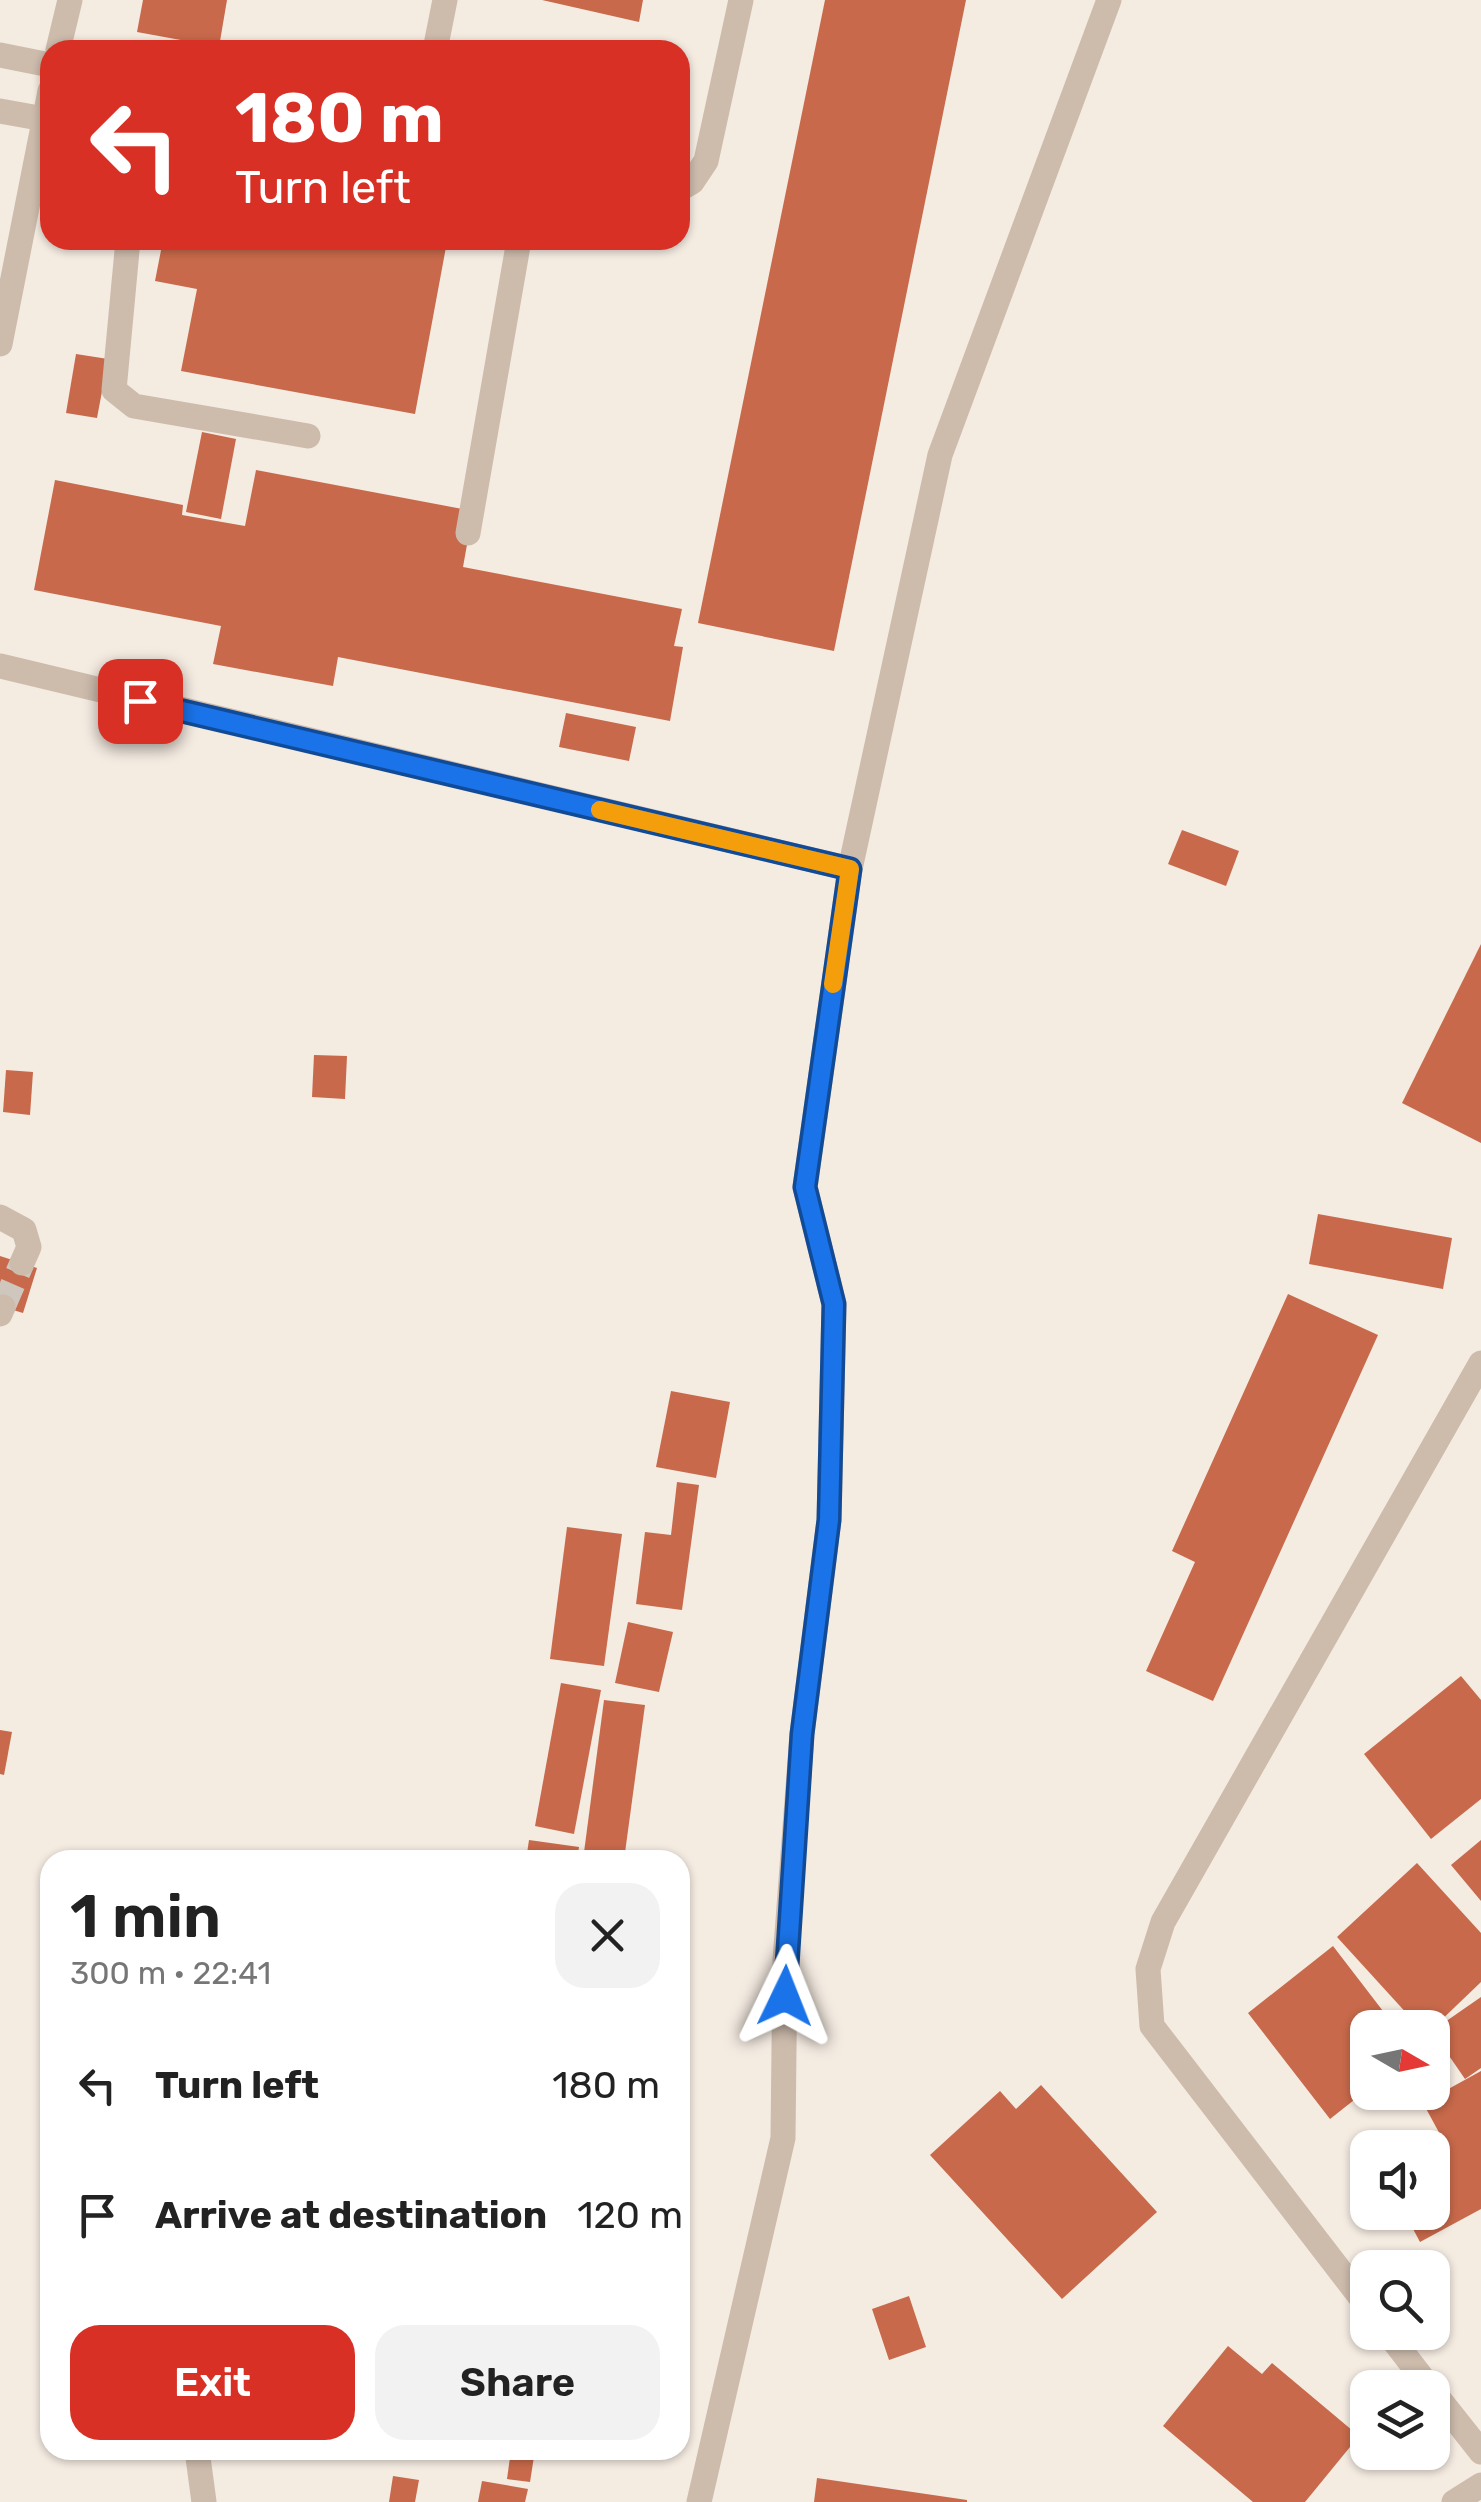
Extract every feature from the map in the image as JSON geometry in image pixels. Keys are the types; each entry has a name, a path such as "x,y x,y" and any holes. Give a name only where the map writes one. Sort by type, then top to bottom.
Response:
{"street":[{"path":"60,40 70,0"},
{"path":"438,40 445,0"},
{"path":"690,183 706,161 742,0"},
{"path":"700,2502 783,2138 786,1960 802,1734 830,1481 834,1304 805,1187 850,869 940,455 1108,0"},
{"path":"0,56 40,63"},
{"path":"0,111 40,118"},
{"path":"0,344 40,153"},
{"path":"127,250 114,390 134,406 308,436"},
{"path":"468,532 517,250"},
{"path":"0,666 850,869"},
{"path":"0,1217 24,1230 28,1247 22,1263"},
{"path":"1350,2284 1152,2026 1148,1968 1163,1922 1481,1362"},
{"path":"1402,2350 1417,2370"},
{"path":"1450,2412 1481,2452"},
{"path":"198,2460 204,2502"},
{"path":"1454,2502 1481,2486"}],"building":[{"path":"143,0 227,0 220,40 181,40 137,32"},
{"path":"542,0 643,0 639,22"},
{"path":"825,0 966,0 834,651 698,623"},
{"path":"161,250 445,250 415,414 181,371 197,289 155,281"},
{"path":"76,354 108,359 97,418 66,413"},
{"path":"202,432 236,439 221,519 186,512"},
{"path":"256,470 473,511 463,567 682,609 674,646 683,647 670,721 338,657 333,686 213,664 221,626 34,590 55,480 183,505 182,515 245,526"},
{"path":"566,713 636,727 629,761 559,747"},
{"path":"1182,830 1239,851 1226,886 1168,864"},
{"path":"1481,944 1481,1143 1402,1103"},
{"path":"314,1055 347,1056 345,1099 312,1097"},
{"path":"6,1070 33,1072 30,1115 3,1112"},
{"path":"1318,1214 1452,1238 1443,1289 1309,1264"},
{"path":"0,1256 37,1268 23,1313 0,1306"},
{"path":"1288,1294 1378,1335 1213,1701 1146,1671 1195,1562 1172,1551"},
{"path":"671,1391 730,1402 716,1478 656,1467"},
{"path":"677,1482 699,1485 682,1610 636,1604 645,1532 671,1535"},
{"path":"567,1527 622,1534 604,1666 550,1659"},
{"path":"628,1622 673,1632 659,1692 615,1683"},
{"path":"1461,1676 1481,1700 1481,1799 1431,1839 1364,1754"},
{"path":"561,1683 601,1690 574,1834 535,1826"},
{"path":"604,1700 645,1705 625,1850 584,1850"},
{"path":"0,1730 12,1732 4,1775 0,1774"},
{"path":"529,1840 579,1847 579,1850 528,1850"},
{"path":"1481,1840 1481,1901 1451,1865"},
{"path":"1417,1863 1481,1933 1481,1982 1450,2012 1404,2010 1337,1937"},
{"path":"1333,1946 1382,2010 1350,2010 1350,2103 1330,2119 1248,2013"},
{"path":"1481,1997 1481,2068 1465,2079 1450,2057 1450,2019"},
{"path":"1481,2071 1481,2209 1450,2226 1450,2130 1438,2130 1427,2110 1450,2110 1450,2088"},
{"path":"1041,2085 1157,2212 1062,2299 930,2155 1000,2091 1016,2109"},
{"path":"1414,2230 1442,2230 1420,2242"},
{"path":"909,2296 926,2347 889,2360 872,2309"},
{"path":"1228,2346 1262,2374 1272,2363 1350,2428 1350,2447 1305,2502 1253,2502 1163,2426"},
{"path":"510,2460 533,2460 530,2482 507,2479"},
{"path":"393,2476 419,2480 415,2502 389,2502"},
{"path":"817,2478 967,2500 967,2502 814,2502"},
{"path":"482,2481 528,2489 525,2502 478,2502"}],"tunnel":[{"path":"3,1307 22,1263"}],"slow traffic":[{"path":"600,810 850,869 833,984"}],"route":[{"path":"140,701 850,869 805,1187 834,1304 829,1520 802,1734 785,1996"}]}
